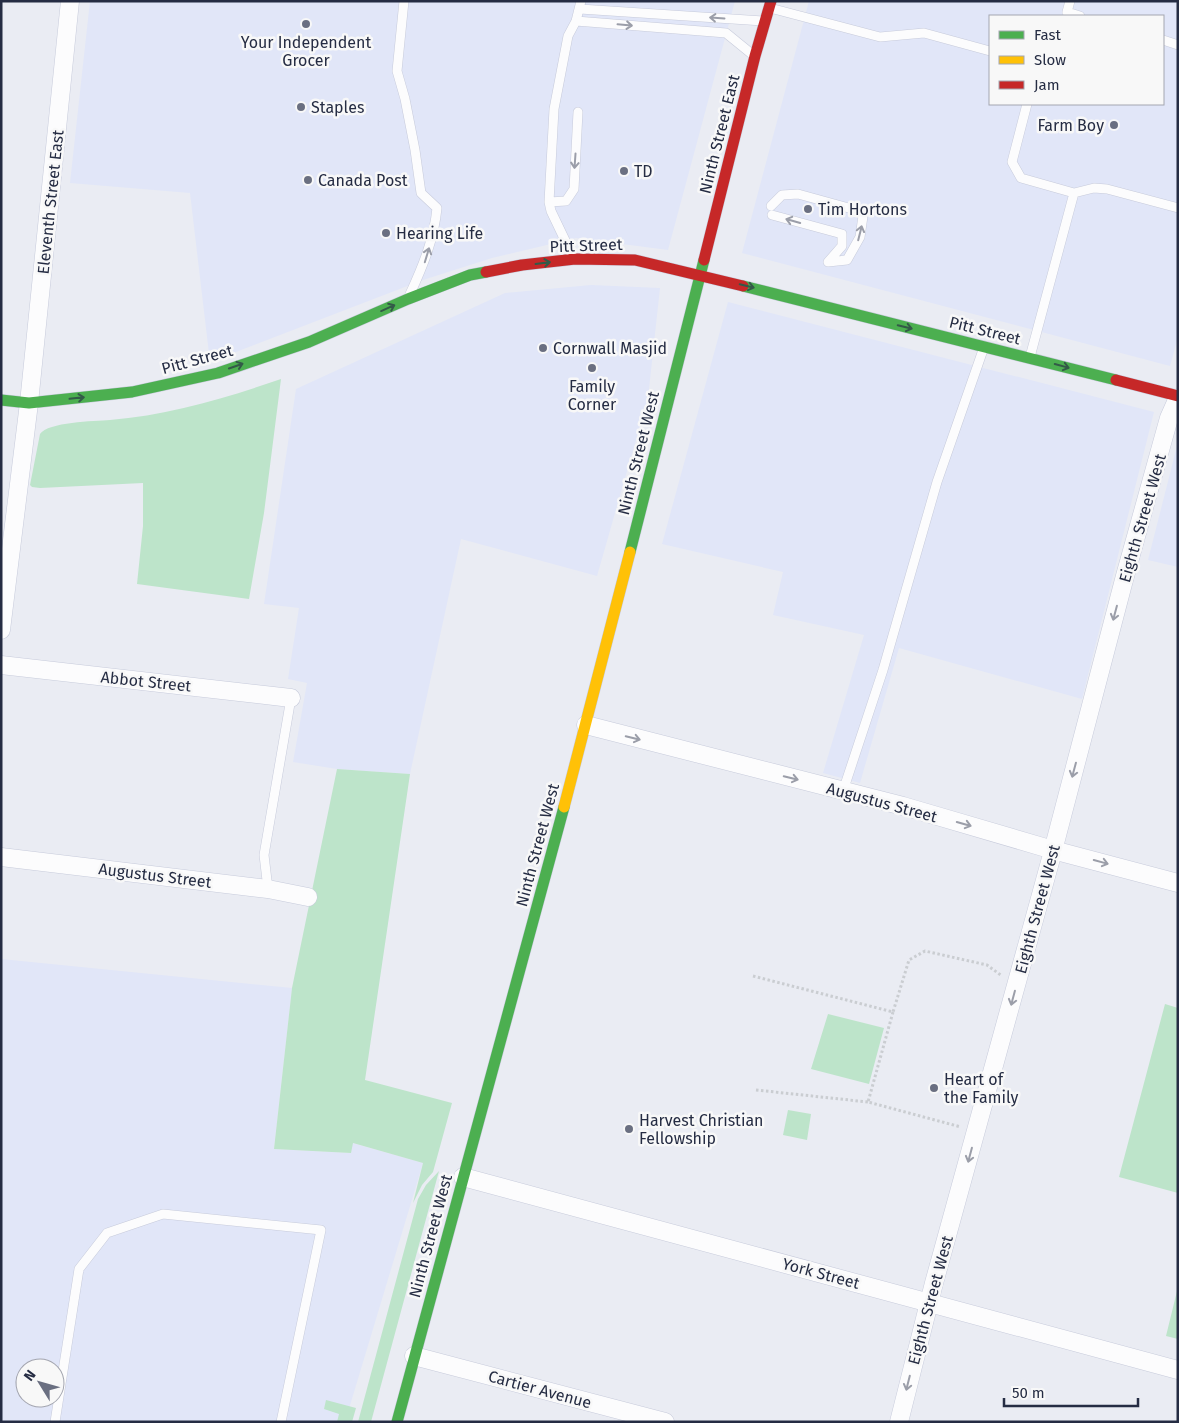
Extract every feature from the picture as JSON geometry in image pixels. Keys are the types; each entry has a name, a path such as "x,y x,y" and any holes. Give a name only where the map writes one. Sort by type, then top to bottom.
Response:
{"main road":[{"name":"Ninth Street East","path":"700,274 755,56 771,4"},
{"name":"Pitt Street","path":"1,400 29,403 132,392 218,373 309,342 470,274 522,265 575,259 635,260 700,274 1178,397"},
{"name":"Ninth Street West","path":"397,1422 586,726 700,274"}],"street":[{"name":"Eleventh Street East","path":"1,630 29,403 70,1"},
{"name":"Eighth Street West","path":"899,1422 929,1302 1054,850 1125,576 1169,418 1178,397"},
{"name":"Abbot Street","path":"1,665 291,698"},
{"name":"Augustus Street","path":"586,726 903,806 1054,850 1178,882"},
{"name":"Augustus Street","path":"1,857 268,889 308,897"},
{"name":"York Street","path":"463,1177 1178,1370"},
{"name":"Cartier Avenue","path":"414,1356 665,1422"}],"lane":[{"path":"404,1 396,71 405,99 415,150 420,193 437,208 435,226 424,261 408,299"},
{"path":"1066,14 1070,1"},
{"path":"771,4 880,37 924,33 989,51"},
{"path":"575,259 551,211 549,202 554,110 568,36 576,21 581,5 766,21"},
{"path":"576,21 726,33 755,56"},
{"path":"1164,40 1178,44"},
{"path":"1027,105 1012,162 1021,178 1074,193 1094,188 1178,208"},
{"path":"549,202 566,201 574,189 578,112"},
{"path":"1030,358 1074,193"},
{"path":"771,206 782,195 798,194 856,210 863,216 860,237 847,260 828,262 842,246 842,234 772,215"},
{"path":"843,791 883,670 937,482 984,347"},
{"path":"268,889 264,855 291,698"},
{"path":"54,1422 79,1269 107,1233 163,1214 322,1230 281,1422"}],"path":[{"path":"868,1102 909,960 925,951 987,965 1007,980 1017,982"},
{"path":"753,976 893,1012"},
{"path":"756,1090 868,1102 976,1131"}],"shaded area":[{"path":"90,1 735,1 668,250 576,238 492,258 423,280 210,362 190,193 70,183"},
{"path":"809,1 1178,1 1178,337 1170,366 742,253"},
{"path":"591,285 660,288 648,398 597,576 461,539 410,774 337,769 293,762 307,683 288,679 299,608 264,604 296,389 505,293"},
{"path":"728,302 1154,412 1082,699 899,648 860,783 823,773 864,635 773,615 783,572 662,544"},
{"path":"1178,442 1178,567 1148,560"},
{"path":"1,959 292,988 274,1149 350,1153 352,1143 423,1163 345,1422 1,1422"}],"green space":[{"path":"281,379 264,513 249,599 137,584 143,526 143,483 40,488 30,485 40,434 52,427 72,423 132,418 175,410 239,393"},
{"path":"337,769 410,774 365,1080 452,1103 433,1172 422,1185 413,1203 423,1163 353,1143 351,1153 274,1149 292,988"},
{"path":"1165,1004 1178,1008 1178,1193 1119,1177"},
{"path":"828,1014 884,1028 869,1084 811,1069"},
{"path":"788,1110 811,1114 807,1140 783,1135"},
{"path":"439,1171 371,1422 358,1422 418,1199 426,1185"},
{"path":"1178,1287 1178,1339 1166,1336"},
{"path":"326,1400 356,1408 352,1422 337,1422 339,1414 324,1409"}],"traffic: fast":[{"path":"630,552 704,260"},
{"path":"1,400 29,403 132,392 218,373 309,342 408,299 470,275 486,272"},
{"path":"743,286 1116,380"},
{"path":"397,1422 564,807"}],"traffic: slow":[{"path":"564,807 630,552"}],"traffic: jam":[{"path":"704,260 755,56 771,1"},
{"path":"486,272 522,265 575,259 635,260 743,286"},
{"path":"1116,380 1178,396"}],"place":[{"name":"Your Independent Grocer","path":"306,24"},
{"name":"Staples","path":"301,107"},
{"name":"Farm Boy","path":"1114,125"},
{"name":"TD","path":"624,171"},
{"name":"Canada Post","path":"308,180"},
{"name":"Tim Hortons","path":"808,209"},
{"name":"Hearing Life","path":"386,233"},
{"name":"Cornwall Masjid","path":"543,348"},
{"name":"Family Corner","path":"592,368"},
{"name":"Heart of the Family","path":"934,1088"},
{"name":"Harvest Christian Fellowship","path":"629,1129"}]}
